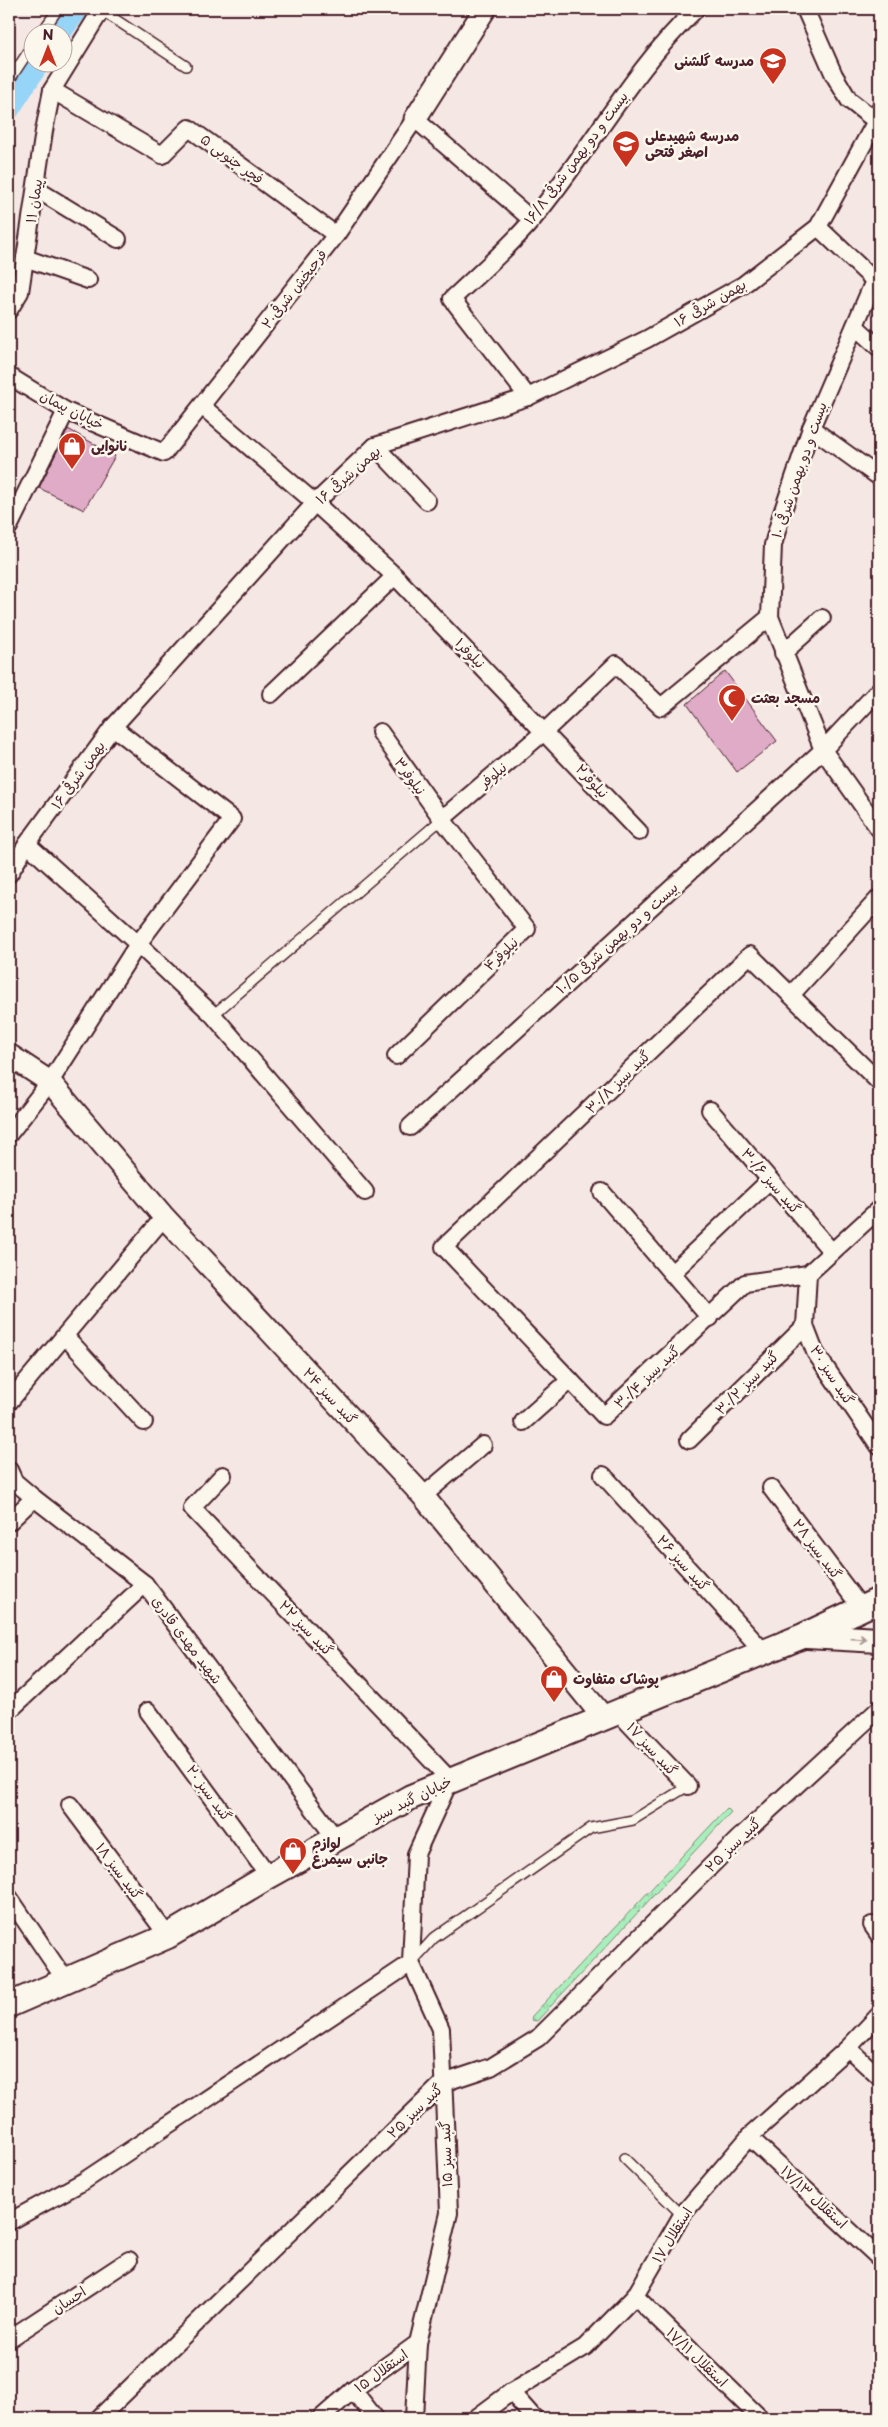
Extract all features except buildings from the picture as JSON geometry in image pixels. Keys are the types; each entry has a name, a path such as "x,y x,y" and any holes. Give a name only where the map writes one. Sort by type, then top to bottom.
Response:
{"main road":[{"name":"خیابان گنبد سبز","path":"9,2005 168,1936 269,1876 411,1797 803,1636 871,1605"},
{"name":"خیابان گنبد سبز","path":"803,1636 879,1640"}],"street":[{"path":"52,90 101,9"},
{"name":"فرحبخش شرقی۲۰","path":"164,454 203,407 336,235 416,118 485,9"},
{"name":"بیست و دو بهمن شرقی ۱۶/۸","path":"528,397 452,299 532,220 584,152 646,63 671,33 696,9"},
{"path":"805,9 834,75 848,100 878,116 818,227 878,280"},
{"name":"پیمان ۱۱","path":"9,310 20,292 52,90"},
{"name":"فجر جنوبی ۵","path":"52,90 162,155 189,128 336,235"},
{"path":"416,118 532,220"},
{"path":"36,190 118,239"},
{"name":"بهمن شرقی ۱۶","path":"9,874 27,844 113,727 315,503 375,446 528,397 647,339 743,285 818,227"},
{"path":"25,258 88,280"},
{"name":"بیست و دو بهمن شرقی ۱۰","path":"878,280 855,326 811,428 773,546 770,617 823,750 879,829"},
{"path":"855,326 879,348"},
{"name":"خیابان پیمان","path":"9,376 66,411 164,454"},
{"name":"نیلوفر۱","path":"203,407 315,503 395,576 545,731"},
{"path":"9,527 66,411"},
{"path":"811,428 879,477"},
{"path":"375,446 427,501"},
{"path":"271,694 395,576"},
{"name":"نیلوفر","path":"442,819 545,731 616,664 661,707 770,617"},
{"path":"783,653 822,618"},
{"name":"بیست و دو بهمن شرقی ۱۰/۵","path":"410,1127 823,750 879,690"},
{"path":"9,1134 50,1082 138,944 232,820 113,727"},
{"name":"نیلوفر۲","path":"545,731 639,832"},
{"name":"نیلوفر۳","path":"380,732 442,819"},
{"name":"نیلوفر۴","path":"396,1056 527,929 442,819"},
{"path":"27,844 138,944 213,1015 365,1192"},
{"path":"879,898 791,995 879,1082"},
{"name":"گنبد سبز ۳۰/۸","path":"444,1247 750,955 791,995"},
{"name":"گنبد سبز ۲۴","path":"9,1055 50,1082 164,1217 423,1496 610,1714"},
{"name":"گنبد سبز ۳۰/۶","path":"710,1110 832,1252"},
{"path":"672,1273 770,1180"},
{"path":"602,1192 710,1318"},
{"path":"808,1274 879,1209"},
{"path":"9,1402 164,1217"},
{"name":"گنبد سبز ۳۰/۴","path":"444,1247 604,1416 745,1283 808,1274"},
{"name":"گنبد سبز ۳۰","path":"808,1274 805,1326 815,1352 879,1446"},
{"name":"گنبد سبز ۳۰/۲","path":"689,1440 805,1326"},
{"path":"64,1336 144,1422"},
{"path":"523,1422 570,1380"},
{"path":"423,1496 483,1446"},
{"name":"شهید مهدی قادری","path":"9,1470 14,1481 34,1498 145,1584 336,1839"},
{"name":"گنبد سبز ۲۲","path":"224,1475 192,1508 450,1780"},
{"name":"گنبد سبز ۲۶","path":"603,1475 763,1651"},
{"name":"گنبد سبز ۲۸","path":"771,1488 871,1605"},
{"path":"9,1522 34,1498"},
{"path":"9,1712 145,1584"},
{"name":"گنبد سبز ۲۵","path":"99,2418 443,2083 491,2068 538,2038 738,1839 879,1708"},
{"name":"گنبد سبز ۲۰","path":"148,1711 269,1876"},
{"name":"گنبد سبز ۱۷","path":"610,1714 688,1786"},
{"name":"گنبد سبز ۱۵","path":"414,2418 418,2344 449,2213 441,2029 411,1963 416,1854 450,1780"},
{"name":"گنبد سبز ۱۸","path":"70,1805 168,1936"},
{"path":"9,1898 66,1981"},
{"path":"9,2222 84,2181 411,1963"},
{"name":"استقلال ۱۷","path":"476,2418 511,2392 585,2347 635,2296 682,2215 749,2137 848,2048 879,2015"},
{"path":"848,2048 879,2077"},
{"name":"استقلال ۱۷/۱۳","path":"749,2137 879,2258"},
{"name":"احسان","path":"9,2339 129,2260"},
{"name":"استقلال ۱۷/۱۱","path":"635,2296 760,2418"},
{"name":"استقلال ۱۵","path":"321,2418 353,2390 418,2344"},
{"path":"353,2390 375,2418"},
{"path":"511,2392 534,2418"}],"lane":[{"path":"49,22 58,9"},
{"path":"101,9 186,66"},
{"path":"9,80 22,61"},
{"name":"نیلوفر","path":"213,1015 442,819"},
{"path":"411,1963 434,1938 591,1828 633,1820 688,1786"},
{"path":"624,2158 682,2215"}],"green space":[{"path":"727,1808 731,1812 537,2021 531,2020 532,2016"}],"waterway":[{"path":"68,22 78,9"},
{"path":"9,110 34,72"}],"place":[{"name":"مدرسه گلشنی","path":"773,85"},
{"name":"مدرسه شهیدعلی اصغر فتحی","path":"626,168"},
{"name":"نانوایی","path":"72,470"},
{"name":"مسجد بعثت","path":"732,722"},
{"name":"پوشاک متفاوت","path":"554,1703"},
{"name":"لوازم جانبی سیمرغ","path":"293,1875"}]}
